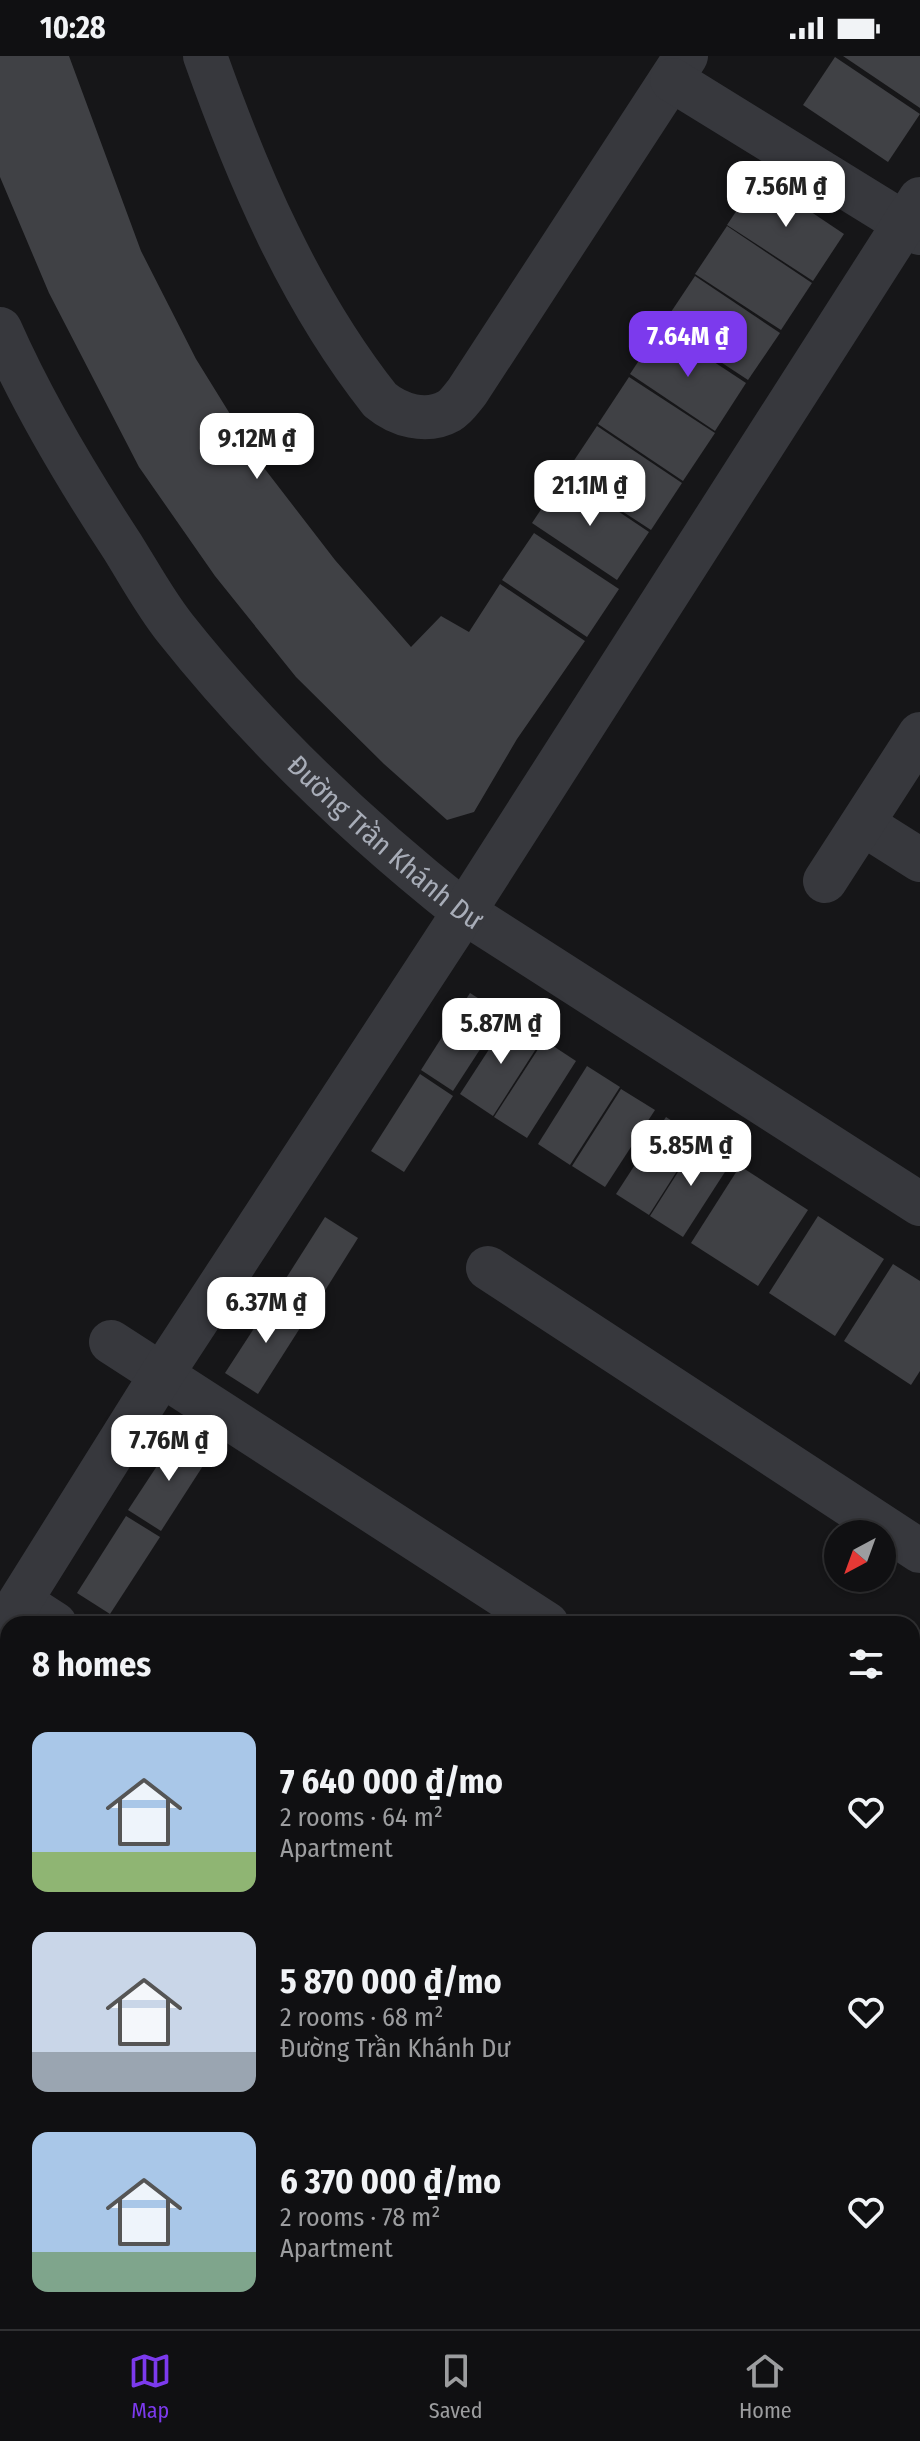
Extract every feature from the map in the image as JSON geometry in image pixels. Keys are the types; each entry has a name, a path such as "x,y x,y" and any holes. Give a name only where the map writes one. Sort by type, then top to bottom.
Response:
{"street":[{"path":"27,1616 162,1374 915,218 679,68 467,392 450,411 418,418 390,409 380,400 326,322 248,169 205,56"},
{"name":"Đường Trần Khánh Dư","path":"0,329 33,401 76,476 173,626 247,712 307,775 399,861 464,912 920,1204"},
{"path":"825,881 920,734"},
{"path":"863,824 920,860"},
{"path":"488,1268 920,1551"},
{"path":"111,1342 535,1616"}],"building":[{"path":"0,56 69,56 141,251 196,359 261,464 335,560 411,647 441,616 469,632 500,584 585,641 517,739 474,812 447,820 384,764 296,677 215,576 139,467 49,293 0,177"},
{"path":"843,56 920,56 920,108"},
{"path":"835,57 920,114 888,162 803,105"},
{"path":"759,177 844,234 813,281 727,225"},
{"path":"727,226 812,283 781,330 695,274"},
{"path":"695,276 780,333 748,380 663,324"},
{"path":"661,327 746,383 715,431 630,374"},
{"path":"629,377 715,433 683,481 598,424"},
{"path":"597,426 682,483 651,530 565,474"},
{"path":"564,475 649,532 617,580 532,523"},
{"path":"534,533 619,589 587,637 502,580"},
{"path":"470,993 503,1014 453,1091 421,1070"},
{"path":"510,1017 543,1038 493,1116 460,1094"},
{"path":"544,1040 576,1061 527,1138 494,1117"},
{"path":"587,1066 620,1087 570,1165 538,1144"},
{"path":"420,1074 453,1096 404,1172 371,1151"},
{"path":"621,1089 655,1110 605,1187 572,1166"},
{"path":"666,1117 698,1138 649,1215 616,1194"},
{"path":"699,1139 732,1161 683,1237 650,1216"},
{"path":"740,1166 808,1210 758,1286 691,1243"},
{"path":"818,1216 884,1259 835,1336 769,1293"},
{"path":"325,1217 358,1238 309,1316 276,1294"},
{"path":"893,1264 920,1281 920,1371 911,1385 844,1341"},
{"path":"275,1296 307,1317 258,1394 225,1373"},
{"path":"178,1434 210,1455 161,1531 128,1510"},
{"path":"126,1516 160,1537 110,1614 77,1593"}]}
